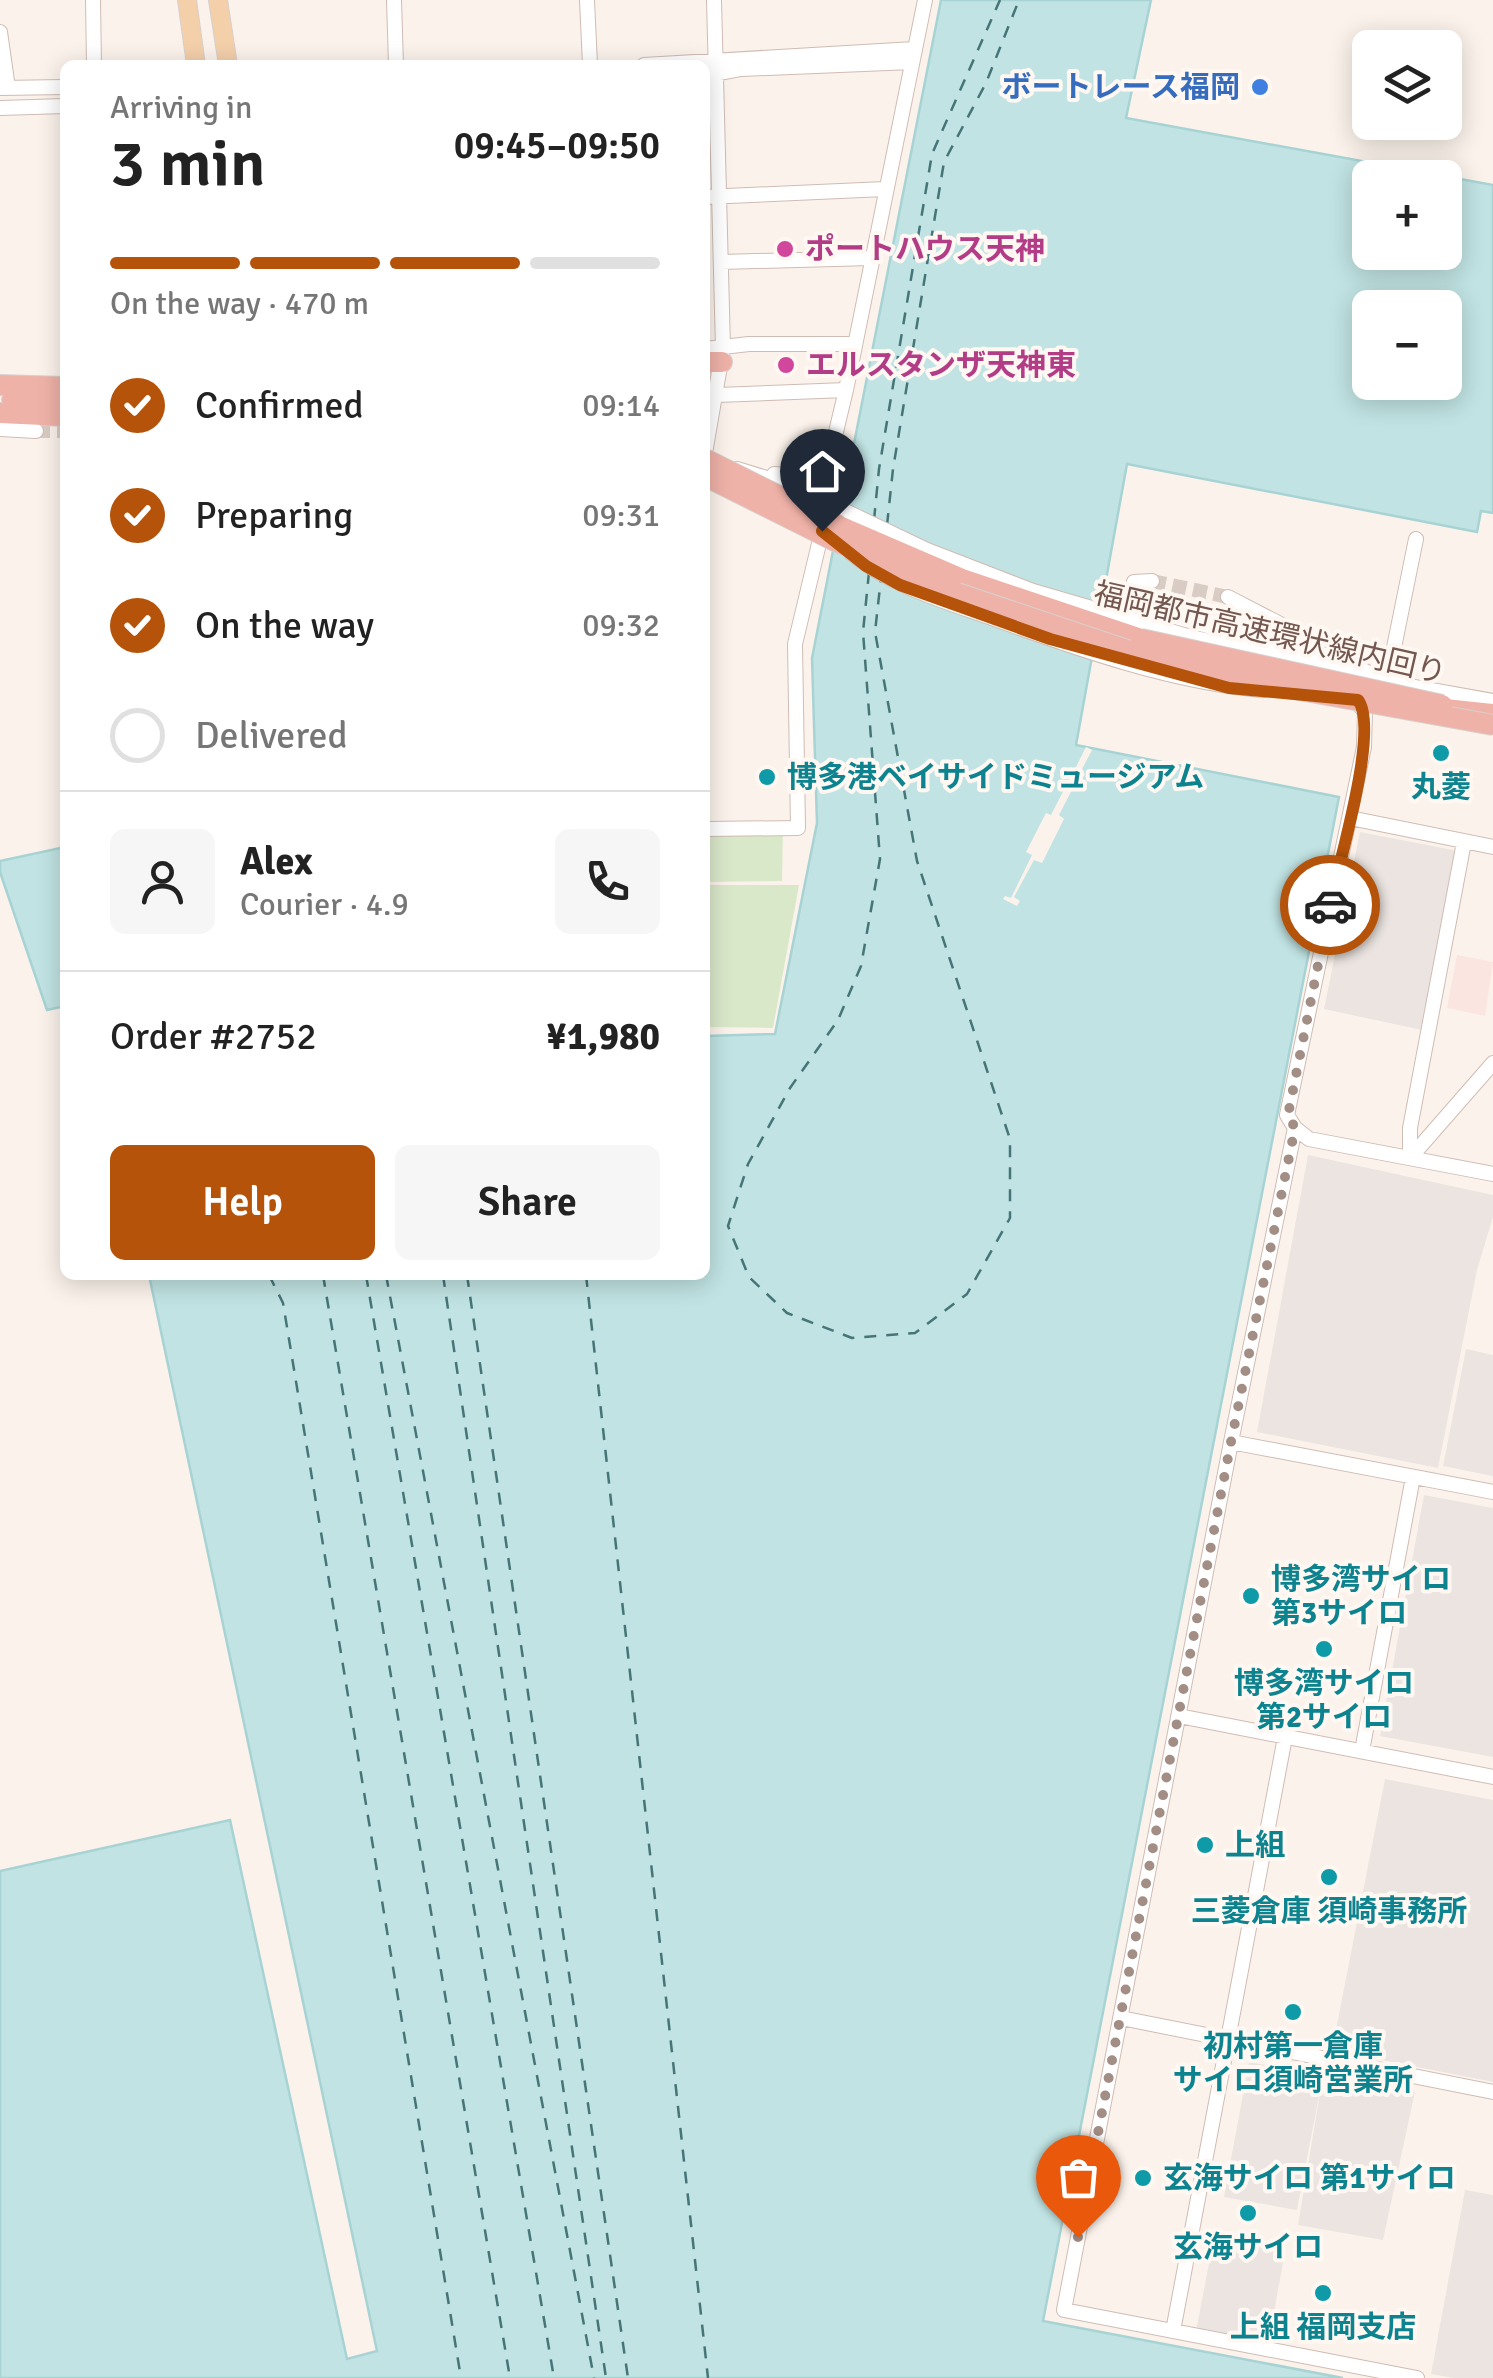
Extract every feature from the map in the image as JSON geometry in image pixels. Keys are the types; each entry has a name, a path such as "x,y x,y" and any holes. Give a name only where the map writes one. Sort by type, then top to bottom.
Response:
{"highway":[{"path":"0,375 60,375"},
{"path":"0,384 60,387"},
{"path":"0,400 60,402"},
{"path":"0,413 60,416"},
{"name":"福岡都市高速環状線内回り","path":"710,461 811,513 921,562 1141,640 1493,716"},
{"path":"710,476 829,536 958,593 1136,654 1377,706 1493,726"},
{"path":"1377,706 1493,716"}],"main road":[{"path":"187,0 195,60"},
{"path":"218,0 227,60"}],"street":[{"path":"93,0 94,60"},
{"path":"394,0 396,60"},
{"path":"586,0 590,60"},
{"path":"710,432 717,395 714,356 721,262 712,197 714,0"},
{"path":"760,474 824,478 856,344 925,0"},
{"path":"0,32 4,88 60,87"},
{"path":"713,69 913,56"},
{"path":"0,108 60,106"},
{"path":"712,197 885,189"},
{"path":"721,262 871,258"},
{"path":"714,356 749,344 856,344"},
{"path":"717,395 846,390"},
{"path":"0,430 36,431"},
{"path":"710,459 792,486 927,550 1033,591 1191,637 1347,673 1368,695 1372,720 1364,770 1356,791"},
{"path":"710,476 829,536 866,566 900,585 1093,652 1229,688 1358,700 1366,712 1366,728 1356,791 1288,1115 1295,1128 1309,1139 1493,1174"},
{"path":"710,828 798,828 795,644 814,565 829,536"},
{"path":"1387,682 1416,539"},
{"path":"1152,581 1134,582 1128,599 1132,605 1340,658 1387,682 1493,701"},
{"path":"1228,597 1284,626 1309,650"},
{"path":"1350,818 1493,847"},
{"path":"1410,1158 1410,1128 1464,842"},
{"path":"1410,1158 1493,1063"},
{"path":"1295,1128 1064,2310 1416,2378"},
{"path":"1231,1442 1493,1492"},
{"path":"1362,1752 1413,1477"},
{"path":"1179,1716 1493,1776"},
{"path":"1173,2331 1286,1737"},
{"path":"1121,2018 1493,2092"}],"shaded area":[{"path":"1360,832 1453,850 1457,855 1422,1030 1324,1009"},
{"path":"1457,955 1493,962 1485,1016 1447,1008"},
{"path":"1308,1155 1493,1195 1493,1217 1477,1270 1438,1468 1257,1432"},
{"path":"1466,1349 1493,1355 1493,1476 1443,1466"},
{"path":"1424,1495 1493,1508 1493,1757 1380,1736"},
{"path":"1385,1779 1493,1800 1493,2082 1332,2050"},
{"path":"1249,2062 1415,2092 1383,2240 1298,2225 1322,2081 1297,2210 1224,2197"},
{"path":"1465,2190 1493,2195 1493,2378 1431,2374"},
{"path":"1214,2238 1285,2252 1268,2345 1196,2331"}],"green space":[{"path":"783,830 782,881 710,882 710,832"},
{"path":"710,885 799,885 773,1028 710,1027"}],"water":[{"path":"941,0 1151,0 1126,118 1356,160 1352,160 1352,270 1462,270 1462,179 1493,185 1493,513 1481,511 1477,532 1127,464 1076,745 1339,797 1043,2321 1343,2378 0,2378 0,1871 230,1820 347,2359 377,2351 150,1280 710,1280 710,1036 775,1034 817,823 812,658"},
{"path":"60,848 60,1007 47,1010 0,872 0,861"}],"pier":[{"path":"1086,747 1092,750 1081,771 1085,774 1078,778 1059,815 1064,819 1042,863 1034,860 1014,897 1020,901 1017,906 1003,899 1011,898 1032,855 1026,852 1046,813 1051,815 1072,774 1068,771 1070,767 1075,769"}],"ferry route":[{"path":"874,520 879,469 932,154 1000,0"},
{"path":"887,525 944,162 986,83 1019,0"},
{"path":"869,572 863,632 880,859 861,966 838,1020 790,1088 748,1164 728,1226 749,1277 787,1313 852,1338 915,1333 967,1294 1010,1218 1010,1139 917,861 875,632 881,578"},
{"path":"272,1280 283,1303 461,2378"},
{"path":"324,1280 510,2378"},
{"path":"367,1280 554,2378"},
{"path":"387,1280 594,2378"},
{"path":"444,1280 606,2378"},
{"path":"468,1280 628,2378"},
{"path":"587,1280 708,2378"}],"tunnel":[{"path":"36,431 60,431"},
{"path":"1152,581 1228,597"}],"way so far":[{"path":"1078,2237 1295,1128 1288,1115 1330,905"}],"place":[{"name":"ボートレース福岡","path":"1260,87"},
{"name":"ポートハウス天神","path":"785,249"},
{"name":"エルスタンザ天神東","path":"786,365"},
{"name":"丸菱","path":"1441,753"},
{"name":"博多港ベイサイドミュージアム","path":"767,777"},
{"name":"博多湾サイロ 第3サイロ","path":"1251,1596"},
{"name":"博多湾サイロ 第2サイロ","path":"1324,1649"},
{"name":"上組","path":"1205,1845"},
{"name":"三菱倉庫 須崎事務所","path":"1329,1877"},
{"name":"初村第一倉庫 サイロ須崎営業所","path":"1293,2012"},
{"name":"玄海サイロ 第1サイロ","path":"1143,2178"},
{"name":"玄海サイロ","path":"1248,2213"},
{"name":"上組 福岡支店","path":"1323,2293"}],"route":[{"path":"822,531 866,566 900,585 1050,639 1229,688 1358,700 1366,712 1364,747 1330,905"}]}
